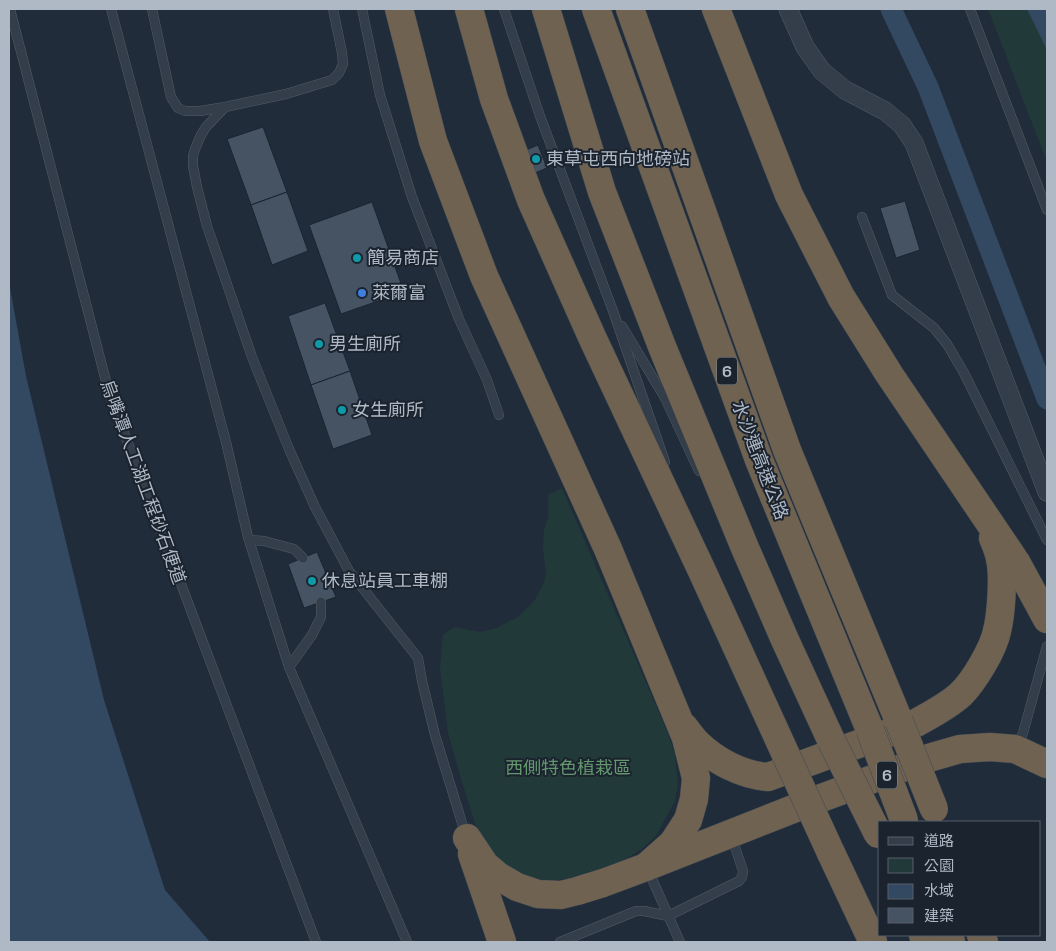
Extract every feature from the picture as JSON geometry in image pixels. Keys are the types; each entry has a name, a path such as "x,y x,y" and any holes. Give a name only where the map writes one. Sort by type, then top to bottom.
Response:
{"highway":[{"path":"399,9 433,141 481,267 608,549 686,738 696,778 694,799 688,820 673,843 646,867"},
{"path":"469,9 494,99 531,200 592,337 873,942"},
{"path":"546,9 602,192 663,349 785,640 831,740 878,835"},
{"name":"水沙連高速公路","path":"596,9 759,460 870,730 905,821"},
{"name":"水沙連高速公路","path":"630,9 787,450 899,721 936,816"},
{"path":"716,9 789,195 837,289 889,374 1016,562 1047,619"},
{"path":"680,721 697,743 720,761 742,771 768,777 916,722 935,713 952,701 962,692 990,651 997,632 1001,607 1001,561 978,504"},
{"path":"467,838 485,865 498,876 517,887 538,894 562,895 646,867 834,793 932,757 960,749 990,747 1015,749 1047,764"},
{"path":"467,838 502,942"}],"street":[{"path":"788,9 805,47 822,71 845,90 885,111 902,125 914,143 1047,492"}],"lane":[{"name":"烏嘴潭人工湖工程砂石便道","path":"10,9 108,393 316,942"},
{"path":"111,9 226,442 250,540 289,667 407,942"},
{"path":"152,9 171,97 178,108 185,111 225,108 286,94 332,80 339,73 343,64 333,9"},
{"path":"362,9 380,95 412,197 459,319 487,380 499,414"},
{"path":"504,9 546,132 613,311 667,468"},
{"path":"970,9 1047,210"},
{"path":"225,108 206,127 194,149 193,166 208,226 262,384 288,449 315,507 349,571 418,658 435,735 467,838"},
{"path":"862,217 892,295 934,328 947,344 964,373 1047,540"},
{"path":"613,311 665,398 705,481"},
{"path":"713,495 745,548"},
{"path":"676,496 702,571"},
{"path":"250,540 264,541 294,549 303,558"},
{"path":"289,667 312,635 322,617 322,602"},
{"path":"1015,749 1023,732 1047,646"},
{"path":"560,942 636,911 668,916 739,881 742,877 742,871 730,834"},
{"path":"646,867 680,942"}],"green space":[{"path":"988,9 1047,9 1047,162"},
{"name":"西側特色植栽區","path":"562,488 667,731 675,755 678,783 675,801 656,836 643,848 624,860 603,868 569,878 550,881 530,877 505,867 486,849 476,826 448,733 440,668 443,635 454,627 480,632 496,628 518,617 534,601 546,575 543,547 544,529 548,518 548,495"}],"water":[{"path":"1027,9 1047,9 1047,50"},
{"path":"9,282 26,376 104,700 165,890 210,942 9,942"}],"building":[{"path":"263,127 287,192 251,205 227,139"},
{"name":"東草屯西向地磅站","path":"538,145 547,168 535,173 526,150"},
{"path":"287,192 308,251 272,265 251,205"},
{"path":"905,201 920,250 896,258 880,208"},
{"name":"簡易商店","path":"372,202 404,292 341,314 309,225"},
{"name":"男生廁所","path":"325,303 350,371 311,385 288,316"},
{"name":"女生廁所","path":"350,371 372,435 333,449 311,385"},
{"name":"休息站員工車棚","path":"317,552 336,597 304,608 288,564"}],"waterway":[{"path":"891,9 928,87 1047,399"}],"place":[{"name":"東草屯西向地磅站","path":"536,159"},
{"name":"簡易商店","path":"357,258"},
{"name":"萊爾富","path":"362,293"},
{"name":"男生廁所","path":"319,344"},
{"name":"女生廁所","path":"342,410"},
{"name":"休息站員工車棚","path":"312,581"}]}
